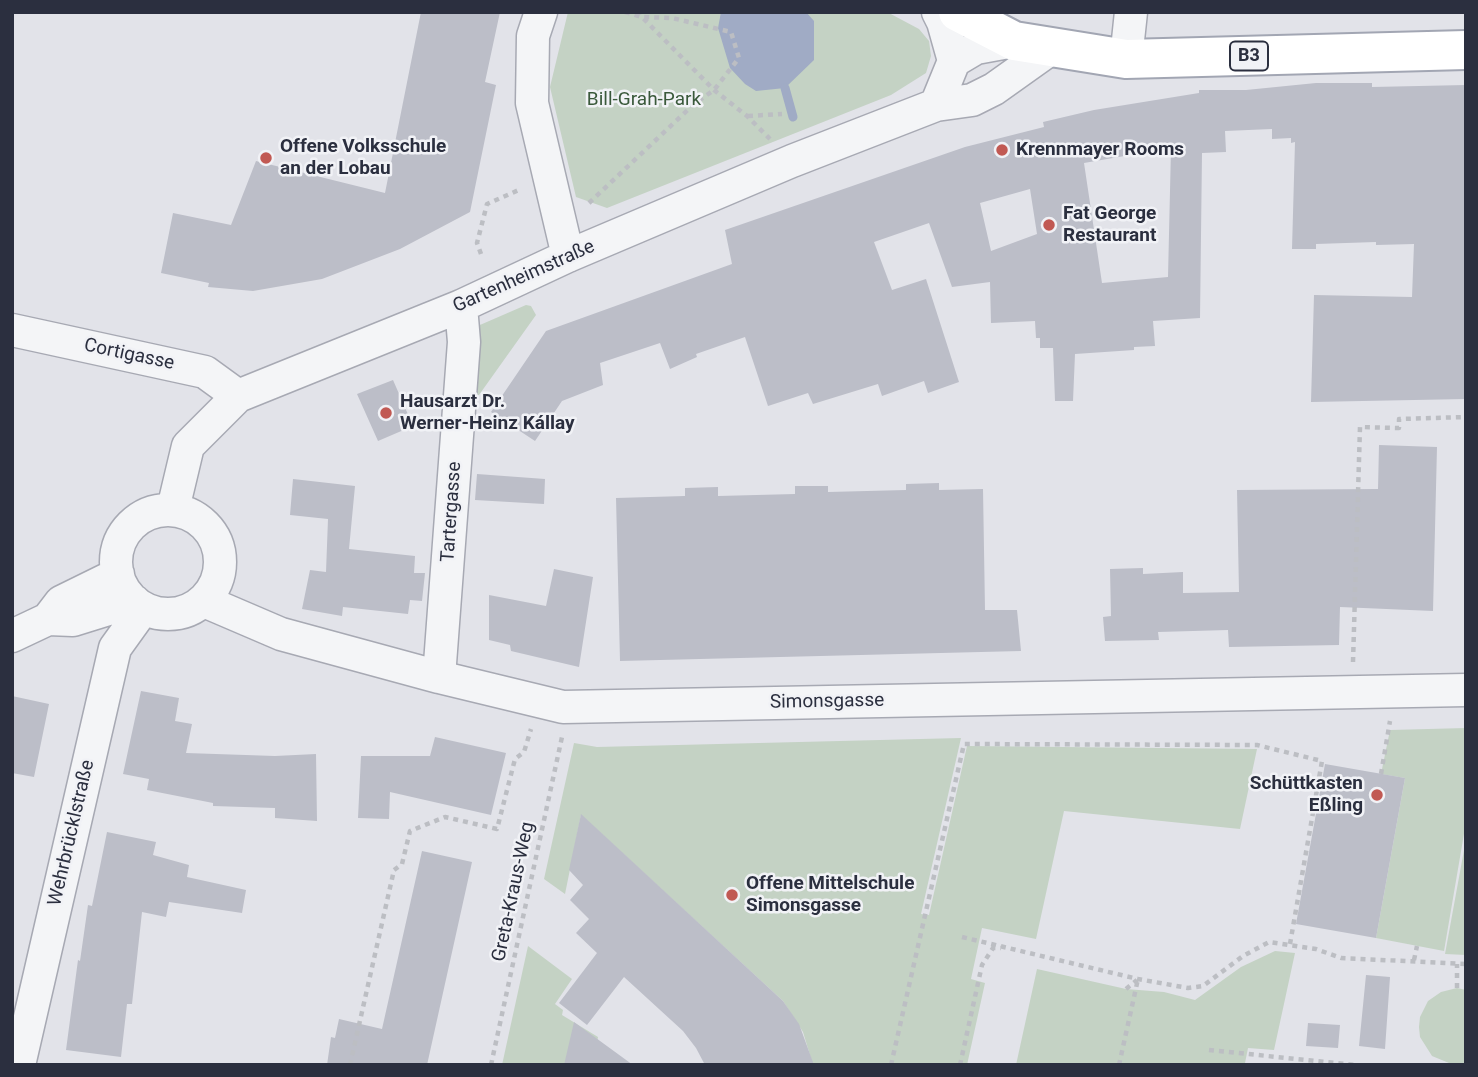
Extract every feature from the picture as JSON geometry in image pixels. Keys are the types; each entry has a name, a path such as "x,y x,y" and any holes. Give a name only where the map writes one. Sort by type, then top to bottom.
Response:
{"main road":[{"name":"B3","path":"958,12 1014,41 1126,59 1466,50"}],"street":[{"path":"541,12 533,36 532,103 568,257"},
{"path":"938,12 954,61"},
{"path":"1126,59 1131,12"},
{"path":"936,105 954,61 976,48 1014,41"},
{"name":"Gartenheimstraße","path":"173,509 188,446 238,396 461,306 792,161 936,105 972,100 1053,47"},
{"name":"Tartergasse","path":"439,677 464,342 461,306"},
{"name":"Cortigasse","path":"12,330 205,372 238,396"},
{"path":"48,619 72,620 139,605 178,614 204,601 215,586 220,558 209,530 192,516 173,509 141,516 121,537 114,559 120,586 139,605"},
{"path":"12,636 48,619 61,602 118,574"},
{"name":"Simonsgasse","path":"204,601 281,634 439,677 564,707 1466,691"},
{"name":"Wehrbrücklstraße","path":"19,1065 115,648 139,605"}],"path":[{"path":"589,203 694,104 714,90 739,58 731,32 672,18 625,12"},
{"path":"641,14 714,90 747,116 775,144"},
{"path":"747,116 782,114"},
{"path":"481,254 477,243 487,204 523,188"},
{"path":"1353,670 1360,427 1399,428 1399,419 1466,417"},
{"path":"1381,774 1390,729 1391,692"},
{"path":"350,1065 394,870 402,864 410,831 445,817 498,829 515,759 524,752 532,725"},
{"name":"Greta-Kraus-Weg","path":"491,1065 564,731 559,730"},
{"path":"891,1065 964,744 1257,745 1322,761 1290,944"},
{"path":"962,937 1138,979 1188,988 1203,986 1243,956 1269,942 1290,944 1341,958 1466,964"},
{"path":"1414,960 1417,946"},
{"path":"960,1065 982,965 993,948 1005,947"},
{"path":"1457,964 1457,988"},
{"path":"1126,989 1138,979"},
{"path":"1119,1065 1138,979"},
{"path":"1209,1050 1355,1065"}],"green space":[{"name":"Bill-Grah-Park","path":"568,12 887,12 919,29 929,41 931,56 926,73 891,95 607,208 576,197 550,87"},
{"path":"526,305 531,306 536,315 474,402 473,328"},
{"path":"1466,728 1466,822 1444,951 1376,938 1405,778 1381,774 1390,730"},
{"name":"Offene Mittelschule Simonsgasse","path":"961,738 921,914 929,915 967,746 1257,749 1240,829 1064,811 1036,939 982,928 971,979 985,983 967,1065 813,1065 803,1032 783,1001 581,815 565,894 544,879 574,743 597,747"},
{"path":"1466,839 1466,955 1445,954"},
{"path":"528,946 572,979 555,1004 563,1010 562,1015 598,1037 596,1050 564,1065 502,1065"},
{"path":"1275,951 1295,953 1274,1050 1248,1048 1245,1063 1263,1065 1016,1065 1037,969 1126,989 1164,992 1195,1000 1241,967"},
{"path":"1457,988 1466,990 1466,1063 1461,1064 1449,1063 1432,1056 1420,1037 1419,1027 1420,1017 1428,1001 1441,992"}],"water":[{"path":"721,12 806,12 814,21 814,60 785,88 756,91 730,68 718,28"}],"building":[{"path":"421,12 500,12 485,82 496,85 470,212 400,249 322,279 253,291 208,287 209,283 161,273 173,213 231,225 256,161 385,193"},
{"path":"1316,83 1372,83 1372,87 1466,85 1466,399 1311,402 1314,295 1412,297 1414,244 1316,244 1316,249 1292,249 1295,142 1291,143 1291,138 1272,139 1272,129 1225,131 1226,152 1202,153 1200,318 1153,321 1155,346 1075,354 1073,401 1055,401 1053,348 1040,348 1040,338 1036,338 1035,321 991,323 990,282 952,287 929,223 874,242 892,290 926,279 959,382 928,393 924,381 882,396 878,384 813,404 808,393 768,406 745,337 696,354 697,357 670,369 660,343 600,363 603,385 562,401 535,441 491,412 546,331 732,264 725,230 965,147 1044,127 1043,122 1094,110 1199,93 1199,90 1246,90","holes":["1171,148 1168,277 1102,283 1084,163","1030,189 1037,234 991,251 980,203"]},
{"name":"Hausarzt Dr. Werner-Heinz Kállay","path":"393,380 413,426 378,441 357,394"},
{"path":"1379,445 1437,447 1433,611 1340,607 1339,645 1229,647 1228,630 1158,632 1159,640 1105,641 1103,617 1111,616 1110,569 1143,568 1143,574 1183,572 1183,593 1239,592 1237,490 1378,489"},
{"path":"477,474 545,479 544,504 475,500"},
{"path":"293,479 355,486 349,549 415,556 414,573 425,573 422,601 410,600 408,614 343,607 342,616 302,609 310,570 326,572 328,519 290,515"},
{"path":"939,483 939,490 983,489 985,610 1017,610 1021,651 620,661 616,498 685,496 685,488 718,487 718,496 795,494 795,486 828,486 828,492 906,490 906,484"},
{"path":"554,569 593,577 579,667 511,651 510,645 489,640 489,595 546,606"},
{"path":"141,691 179,698 175,721 192,724 186,753 275,756 316,754 317,821 275,818 275,808 213,806 213,803 147,790 149,779 123,774"},
{"path":"12,696 49,704 34,777 12,773"},
{"path":"435,737 506,753 491,815 390,792 389,819 358,818 361,756 430,756"},
{"name":"Schüttkasten Eßling","path":"1325,764 1405,778 1376,938 1296,924"},
{"path":"581,814 783,1001 799,1024 814,1065 705,1065 683,1031 624,977 587,1025 559,1003 597,953 576,933 589,919 570,900 583,885 569,870"},
{"path":"107,832 156,842 153,855 189,865 187,877 246,890 242,913 169,902 166,917 142,912 132,1004 127,1004 121,1057 66,1050 88,905 92,906"},
{"path":"422,851 472,862 427,1065 327,1065 331,1037 335,1038 339,1019 382,1029"},
{"path":"1366,975 1390,977 1385,1049 1359,1046"},
{"path":"574,1022 633,1065 564,1065"},
{"path":"1308,1023 1340,1025 1338,1048 1306,1046"}],"waterway":[{"path":"785,88 793,117"}],"place":[{"name":"Krennmayer Rooms","path":"1002,150"},
{"name":"Offene Volksschule an der Lobau","path":"266,158"},
{"name":"Fat George Restaurant","path":"1049,225"},
{"name":"Hausarzt Dr. Werner-Heinz Kállay","path":"386,413"},
{"name":"Schüttkasten Eßling","path":"1377,795"},
{"name":"Offene Mittelschule Simonsgasse","path":"732,895"}]}
